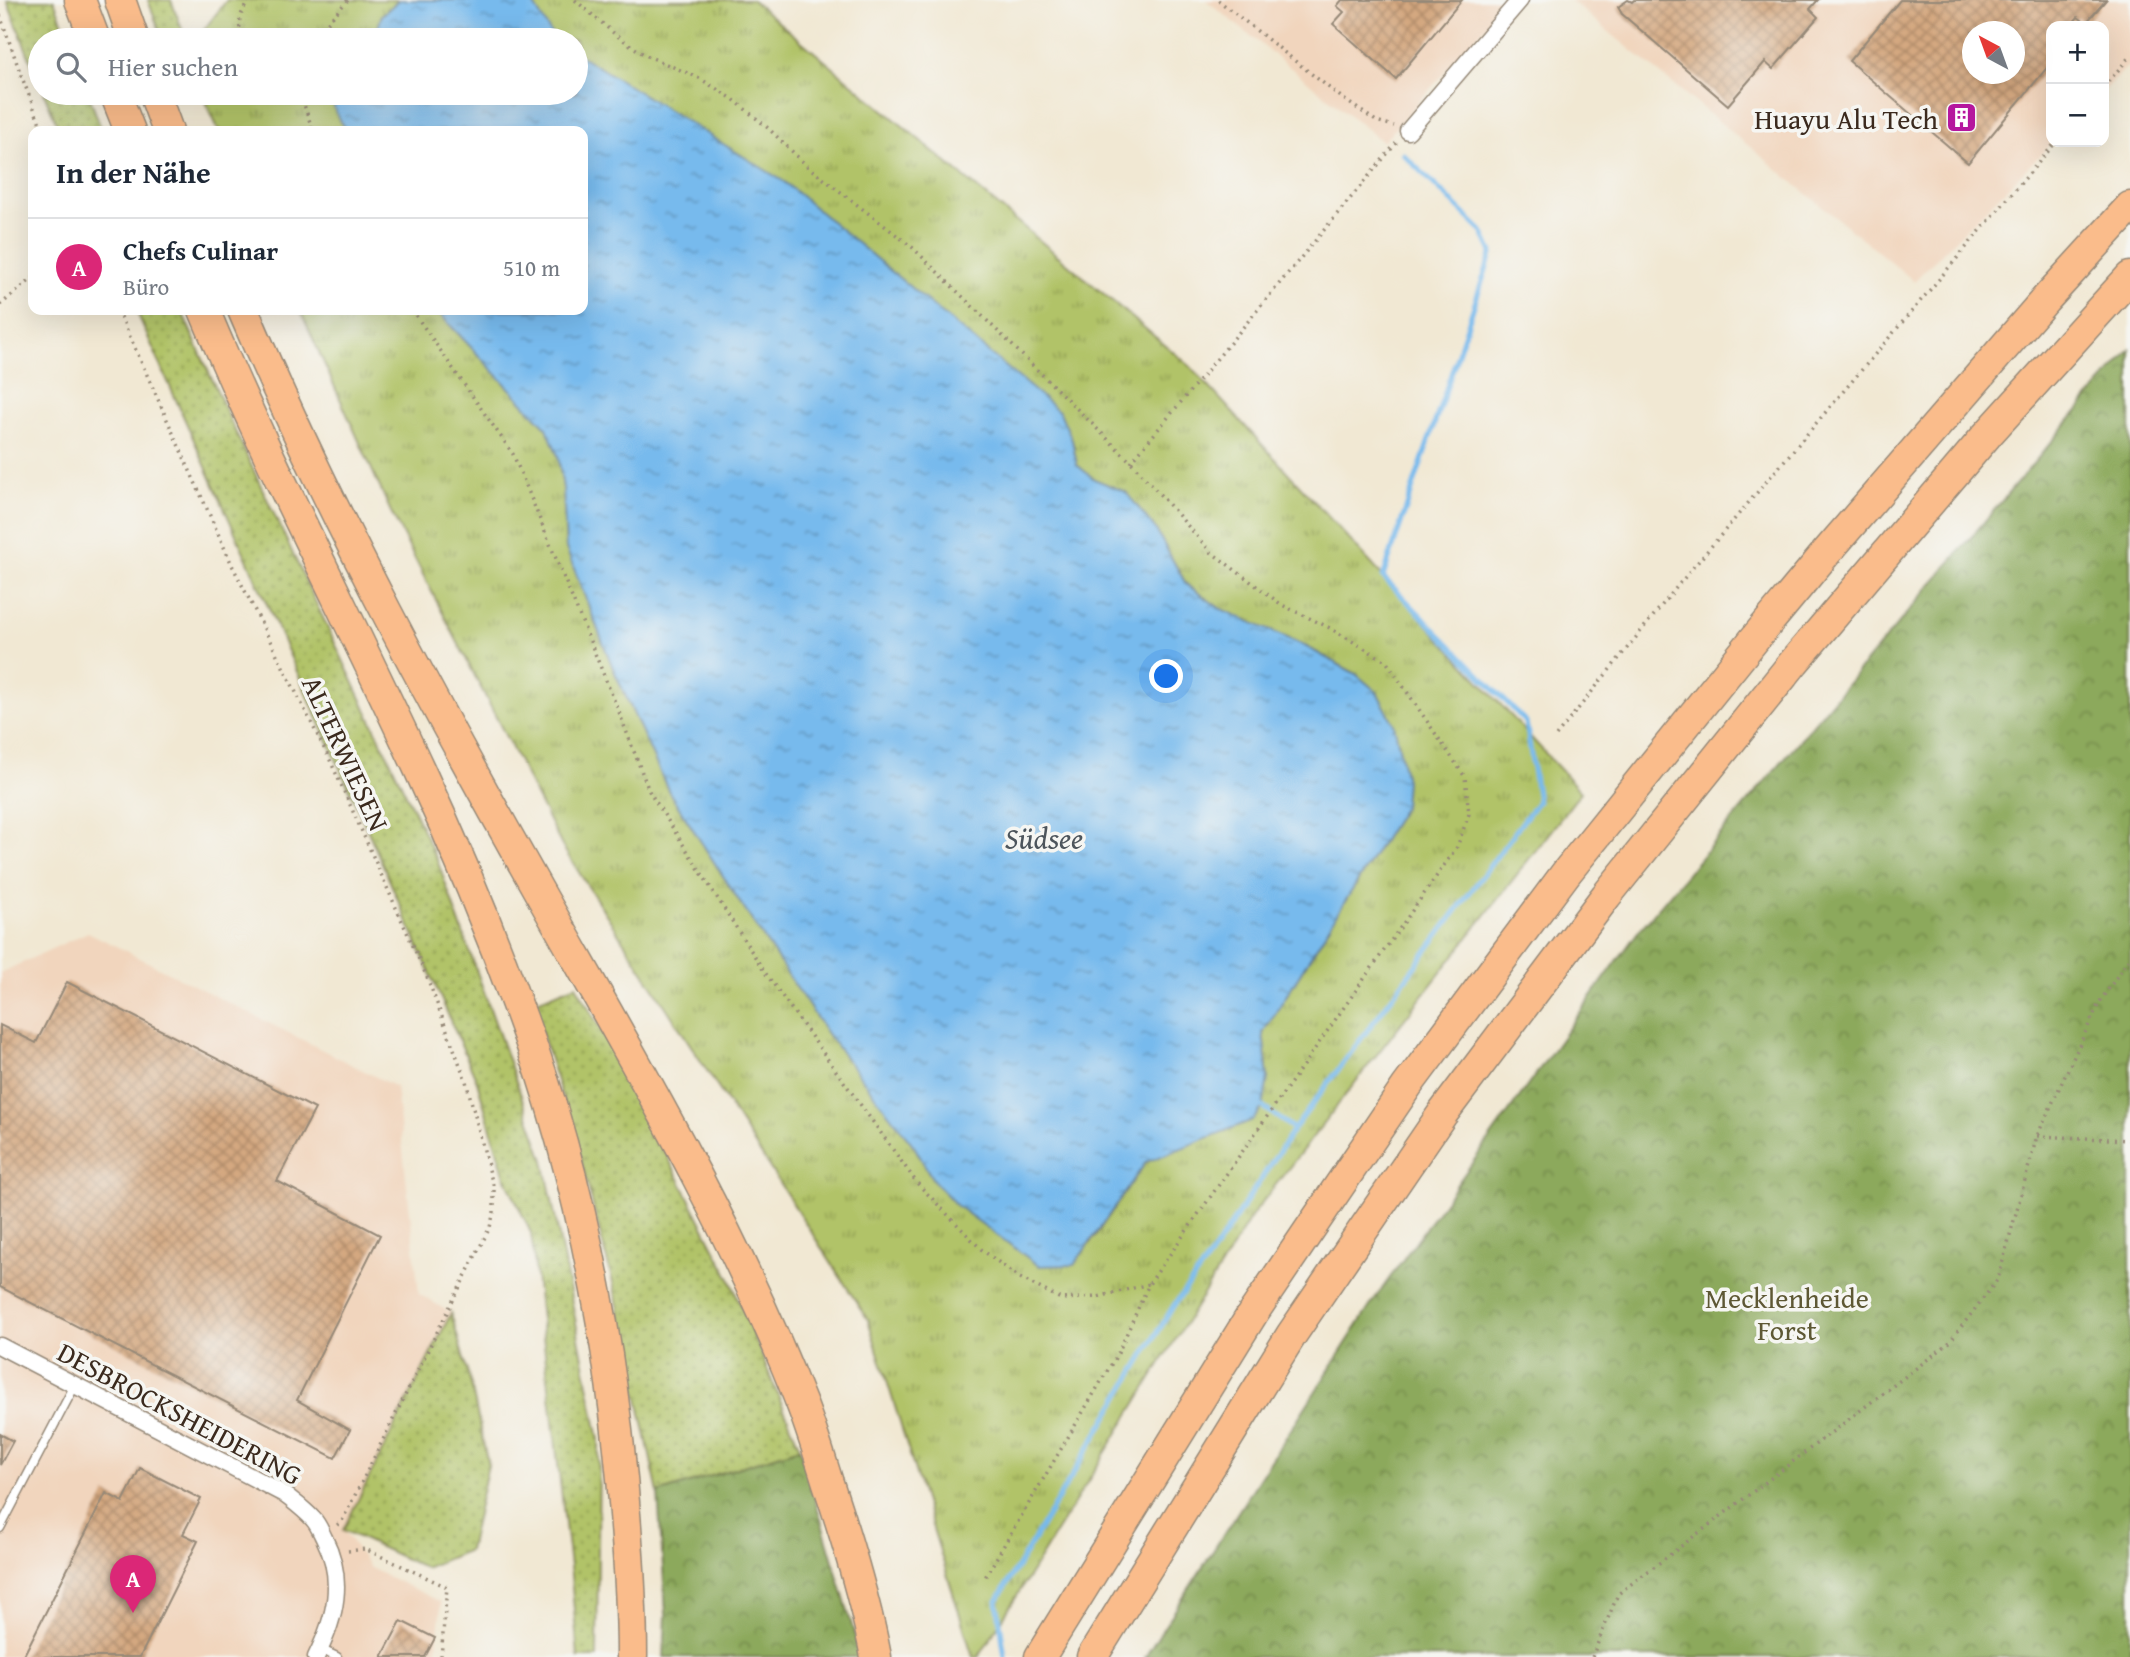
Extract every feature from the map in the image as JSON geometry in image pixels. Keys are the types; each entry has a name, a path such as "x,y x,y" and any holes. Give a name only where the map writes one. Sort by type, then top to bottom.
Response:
{"highway":[{"path":"80,0 90,28"},
{"path":"120,0 130,28"},
{"path":"120,105 128,126"},
{"path":"158,105 166,126"},
{"path":"1040,1657 1253,1312 1407,1086 1566,873 1809,574 2045,300 2130,207"},
{"path":"1093,1657 1293,1334 1443,1113 1606,896 1794,662 1987,435 2130,276"},
{"path":"206,315 231,374 422,774 520,1012 556,1122 572,1179 607,1348 621,1459 632,1608 632,1657"},
{"path":"245,315 365,573 464,758 665,1114 744,1270 803,1406 845,1533 876,1657"}],"street":[{"path":"1408,131 1520,0"},
{"name":"DESBROCKSHEIDERING","path":"0,1346 284,1494 315,1520 332,1554 336,1573 335,1606 318,1653"}],"lane":[{"path":"0,1528 75,1385"},
{"path":"318,1653 337,1657"}],"path":[{"path":"240,28 238,23 249,0"},
{"path":"324,28 348,0"},
{"path":"575,0 616,35 645,55 699,78 733,99 807,166 912,247 1131,462 1211,552 1282,605 1328,626 1386,660 1465,777 1469,814 1457,847 1149,1284 1118,1353 984,1579"},
{"path":"1131,462 1408,131 1376,121 1218,0"},
{"path":"0,15 28,94"},
{"path":"2107,84 2130,56"},
{"path":"32,105 41,126"},
{"path":"304,105 311,126"},
{"path":"1556,736 1698,562 2052,147"},
{"path":"0,305 28,282"},
{"name":"ALTERWIESEN","path":"120,315 233,567 330,760 427,976 466,1081 494,1189 494,1212 490,1227 342,1521 323,1536"},
{"path":"416,315 513,454 649,791 764,971 917,1183 981,1249 1018,1277 1061,1299 1098,1297 1149,1284"},
{"path":"1592,1657 1618,1594 1948,1344 1998,1279 2037,1136 2099,1003 2130,957"},
{"path":"2037,1136 2130,1140"},
{"path":"332,1554 365,1549 447,1587 442,1657"}],"shaded area":[{"path":"1206,0 1509,0 1383,142"},
{"path":"1570,0 2130,0 2130,64 2109,85 2109,21 2046,21 2048,147 1914,281"},
{"path":"88,932 396,1087 419,1294 451,1313 343,1529 370,1568 441,1602 436,1657 0,1657 0,973"}],"green space":[{"path":"7,0 54,0 64,28 28,28 28,54"},
{"path":"148,0 171,0 182,28 158,28"},
{"path":"227,0 399,0 382,15 378,28 205,28"},
{"path":"531,0 752,0 1190,366 1581,792 1253,1214 979,1657 973,1657 868,1320 562,846 391,512 302,315 441,315 547,428 558,456 563,488 566,548 613,668 669,792 828,1035 914,1146 933,1180 1089,1245 1146,1162 1195,1142 1268,1078 1263,1033 1404,807 1356,674 1303,645 1221,609 1186,584 1156,530 1126,492 1094,479 1077,465 1072,440 1059,412 783,182 588,60 588,28 547,28"},
{"path":"49,105 92,105 100,126 58,126"},
{"path":"207,105 334,105 343,126 217,126"},
{"path":"138,315 183,315 437,860 544,1160 599,1440 597,1657 578,1657 531,1233 505,1177 477,1081"},
{"name":"Mecklenheide Forst","path":"2130,349 2130,1657 1145,1657 1374,1300 1637,933"},
{"path":"576,985 626,1075 730,1279 800,1448 658,1493 614,1287 577,1144 532,1003"},
{"path":"451,1313 471,1385 488,1465 469,1550 425,1568 343,1530"},
{"path":"800,1448 859,1657 664,1657 666,1614 658,1493"}],"water":[{"path":"399,0 531,0 548,28 378,28 382,15"},
{"name":"Südsee","path":"588,60 783,181 1060,412 1072,440 1077,465 1094,479 1126,492 1156,530 1186,584 1221,609 1303,645 1356,674 1377,692 1394,724 1406,780 1404,807 1263,1033 1268,1078 1263,1107 1253,1120 1146,1162 1074,1265 1039,1266 956,1205 933,1180 914,1146 828,1035 669,792 613,668 566,548 563,488 558,456 547,428 441,315 588,315 588,126 343,126 334,105 588,105"}],"building":[{"path":"1342,0 1462,0 1396,79 1333,24 1344,12 1337,6"},
{"path":"1628,0 1818,0 1810,9 1818,17 1773,69 1765,62 1728,105 1622,14 1618,7"},
{"name":"Huayu Alu Tech","path":"1900,0 2106,0 2088,21 2078,17 2074,21 2046,21 2046,69 1968,163 1849,61"},
{"path":"67,982 315,1109 277,1181 380,1235 297,1400 350,1430 335,1458 0,1287 0,1025 36,1043"},
{"path":"0,1434 13,1441 0,1465"},
{"path":"140,1468 201,1499 183,1534 198,1541 140,1657 23,1657 106,1493 123,1502"},
{"path":"401,1621 435,1638 425,1657 382,1657"}],"waterway":[{"path":"1294,1129 1538,801 1526,722 1383,577 1492,252 1482,231 1403,154"},
{"path":"1005,1657 997,1601 1174,1305 1209,1258 1294,1129 1263,1107"}],"place":[{"name":"Huayu Alu Tech","path":"1961,118"},
{"name":"Chefs Culinar","path":"133,1613"}]}
